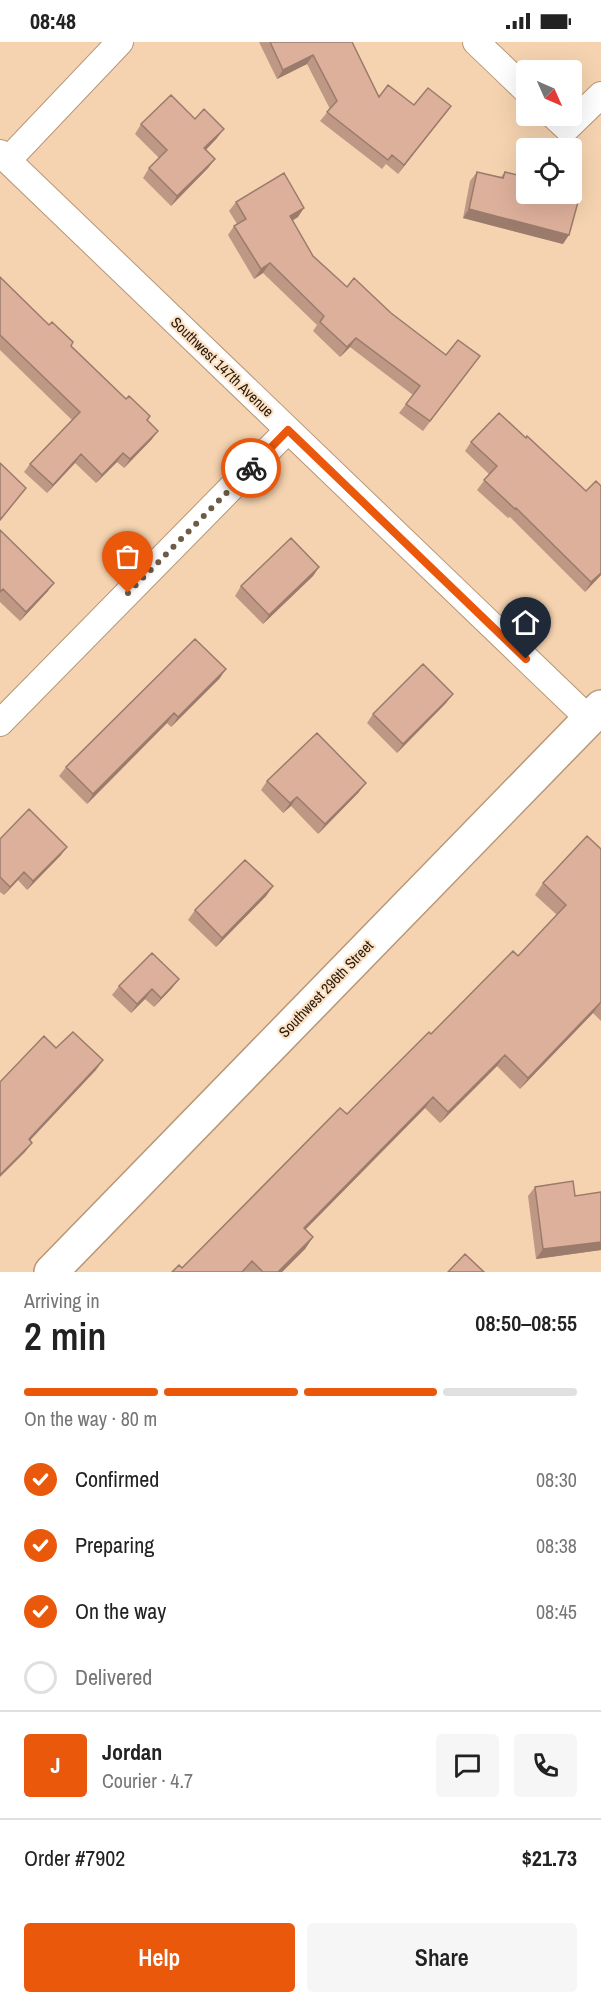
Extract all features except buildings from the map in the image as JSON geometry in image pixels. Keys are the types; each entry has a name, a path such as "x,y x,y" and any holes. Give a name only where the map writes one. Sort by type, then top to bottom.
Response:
{"street":[{"path":"4,156 120,42"},
{"path":"476,42 516,80"},
{"path":"582,107 601,94"},
{"name":"Southwest 147th Avenue","path":"4,156 288,430 597,719"},
{"path":"0,723 288,430"},
{"name":"Southwest 296th Street","path":"51,1272 597,719"}],"way so far":[{"path":"128,593 251,468"}],"route":[{"path":"251,468 288,430 526,659"}]}
